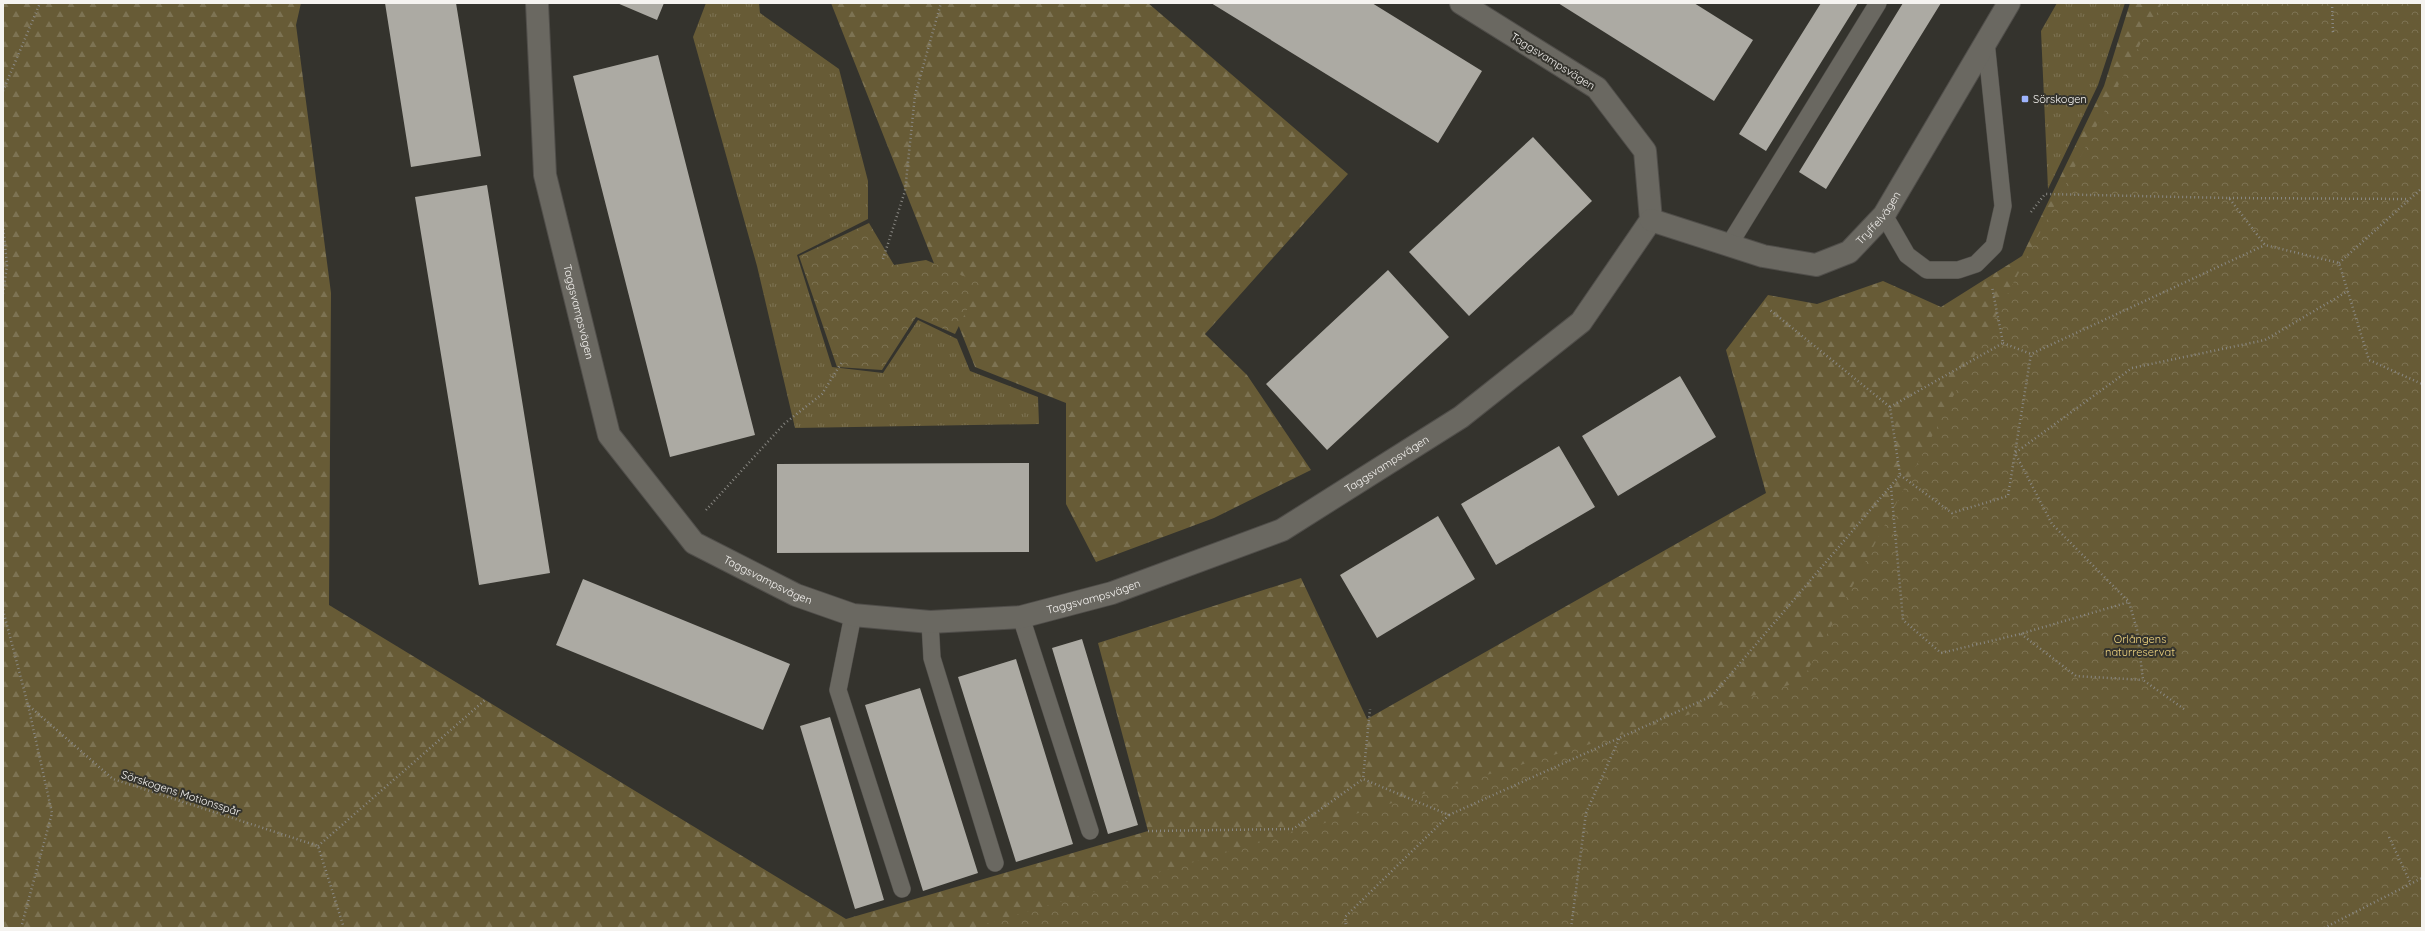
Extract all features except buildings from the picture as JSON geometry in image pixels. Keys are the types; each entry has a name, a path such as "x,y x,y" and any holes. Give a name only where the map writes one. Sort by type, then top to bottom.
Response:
{"street":[{"name":"Taggsvampsvägen","path":"537,3 545,175 609,435 694,543 796,595 853,615 930,622 1021,617 1112,593 1282,530 1461,417 1581,322 1651,220 1644,151 1597,88 1461,3"},
{"name":"Tryffelvägen","path":"1651,220 1763,256 1816,265 1849,252 1884,215 2009,3"}],"lane":[{"path":"1729,245 1878,3"},
{"path":"1884,215 1907,255 1927,270 1958,270 1976,264 1994,246 2003,206 1986,42"},
{"path":"853,615 838,690 902,889"},
{"path":"1021,617 1090,831"},
{"path":"930,622 932,658 995,863"}],"path":[{"path":"3,91 40,3"},
{"path":"884,258 905,191 915,95 941,3"},
{"path":"2332,3 2333,33"},
{"path":"2339,263 2422,188"},
{"path":"2026,219 2045,194 2229,198 2410,199"},
{"path":"2229,198 2265,245"},
{"path":"3,225 7,264 3,294"},
{"path":"2003,343 2031,354 2265,245 2339,263"},
{"path":"2339,263 2369,360 2422,384"},
{"path":"1991,283 2003,343"},
{"path":"2015,453 2132,368 2265,340 2348,292"},
{"path":"1346,928 1345,916 1449,815 1712,696 1900,475 1890,407 1770,310"},
{"path":"1890,407 2003,343"},
{"path":"1900,475 1952,513 2008,496 2031,354"},
{"path":"686,533 784,424 822,394 842,362"},
{"path":"2015,453 2052,524 2129,602 2136,630 2143,680"},
{"path":"1891,487 1904,620 1941,653 2020,634 2129,602"},
{"path":"3,610 28,705 52,812 21,928"},
{"path":"2020,634 2076,676 2143,680 2184,710"},
{"path":"344,928 318,846 485,700"},
{"name":"Sörskogens Motionsspår","path":"28,705 113,779 318,846"},
{"path":"1148,831 1293,829 1364,779 1370,709"},
{"path":"1571,928 1586,813 1620,737"},
{"path":"1364,779 1449,815"},
{"path":"2389,837 2411,884"},
{"path":"2324,928 2422,878"}],"green space":[{"path":"3,3 301,3 296,25 331,293 329,605 846,919 1148,831 1098,643 1301,578 1367,719 1766,493 1726,350 1768,295 1817,304 1883,281 1941,307 2022,256 2104,86 2130,3 2422,3 2422,928 3,928"},
{"path":"706,3 759,3 760,13 839,69 868,181 868,219 797,255 832,367 883,373 918,320 957,339 970,371 1038,397 1039,424 795,428 757,266 693,37"},
{"path":"831,3 1148,3 1348,174 1205,334 1247,375 1311,470 1214,518 1096,562 1066,504 1066,403 975,367"},
{"path":"2057,3 2125,3 2098,85 2048,189 2041,31"},
{"name":"Orlångens naturreservat","path":"2162,3 2422,3 2422,928 972,928 1802,681"},
{"path":"869,223 894,265 926,260 980,283 955,334 916,317 882,370 837,367 799,256"}],"place":[{"name":"Sörskogen","path":"2025,99"}]}
